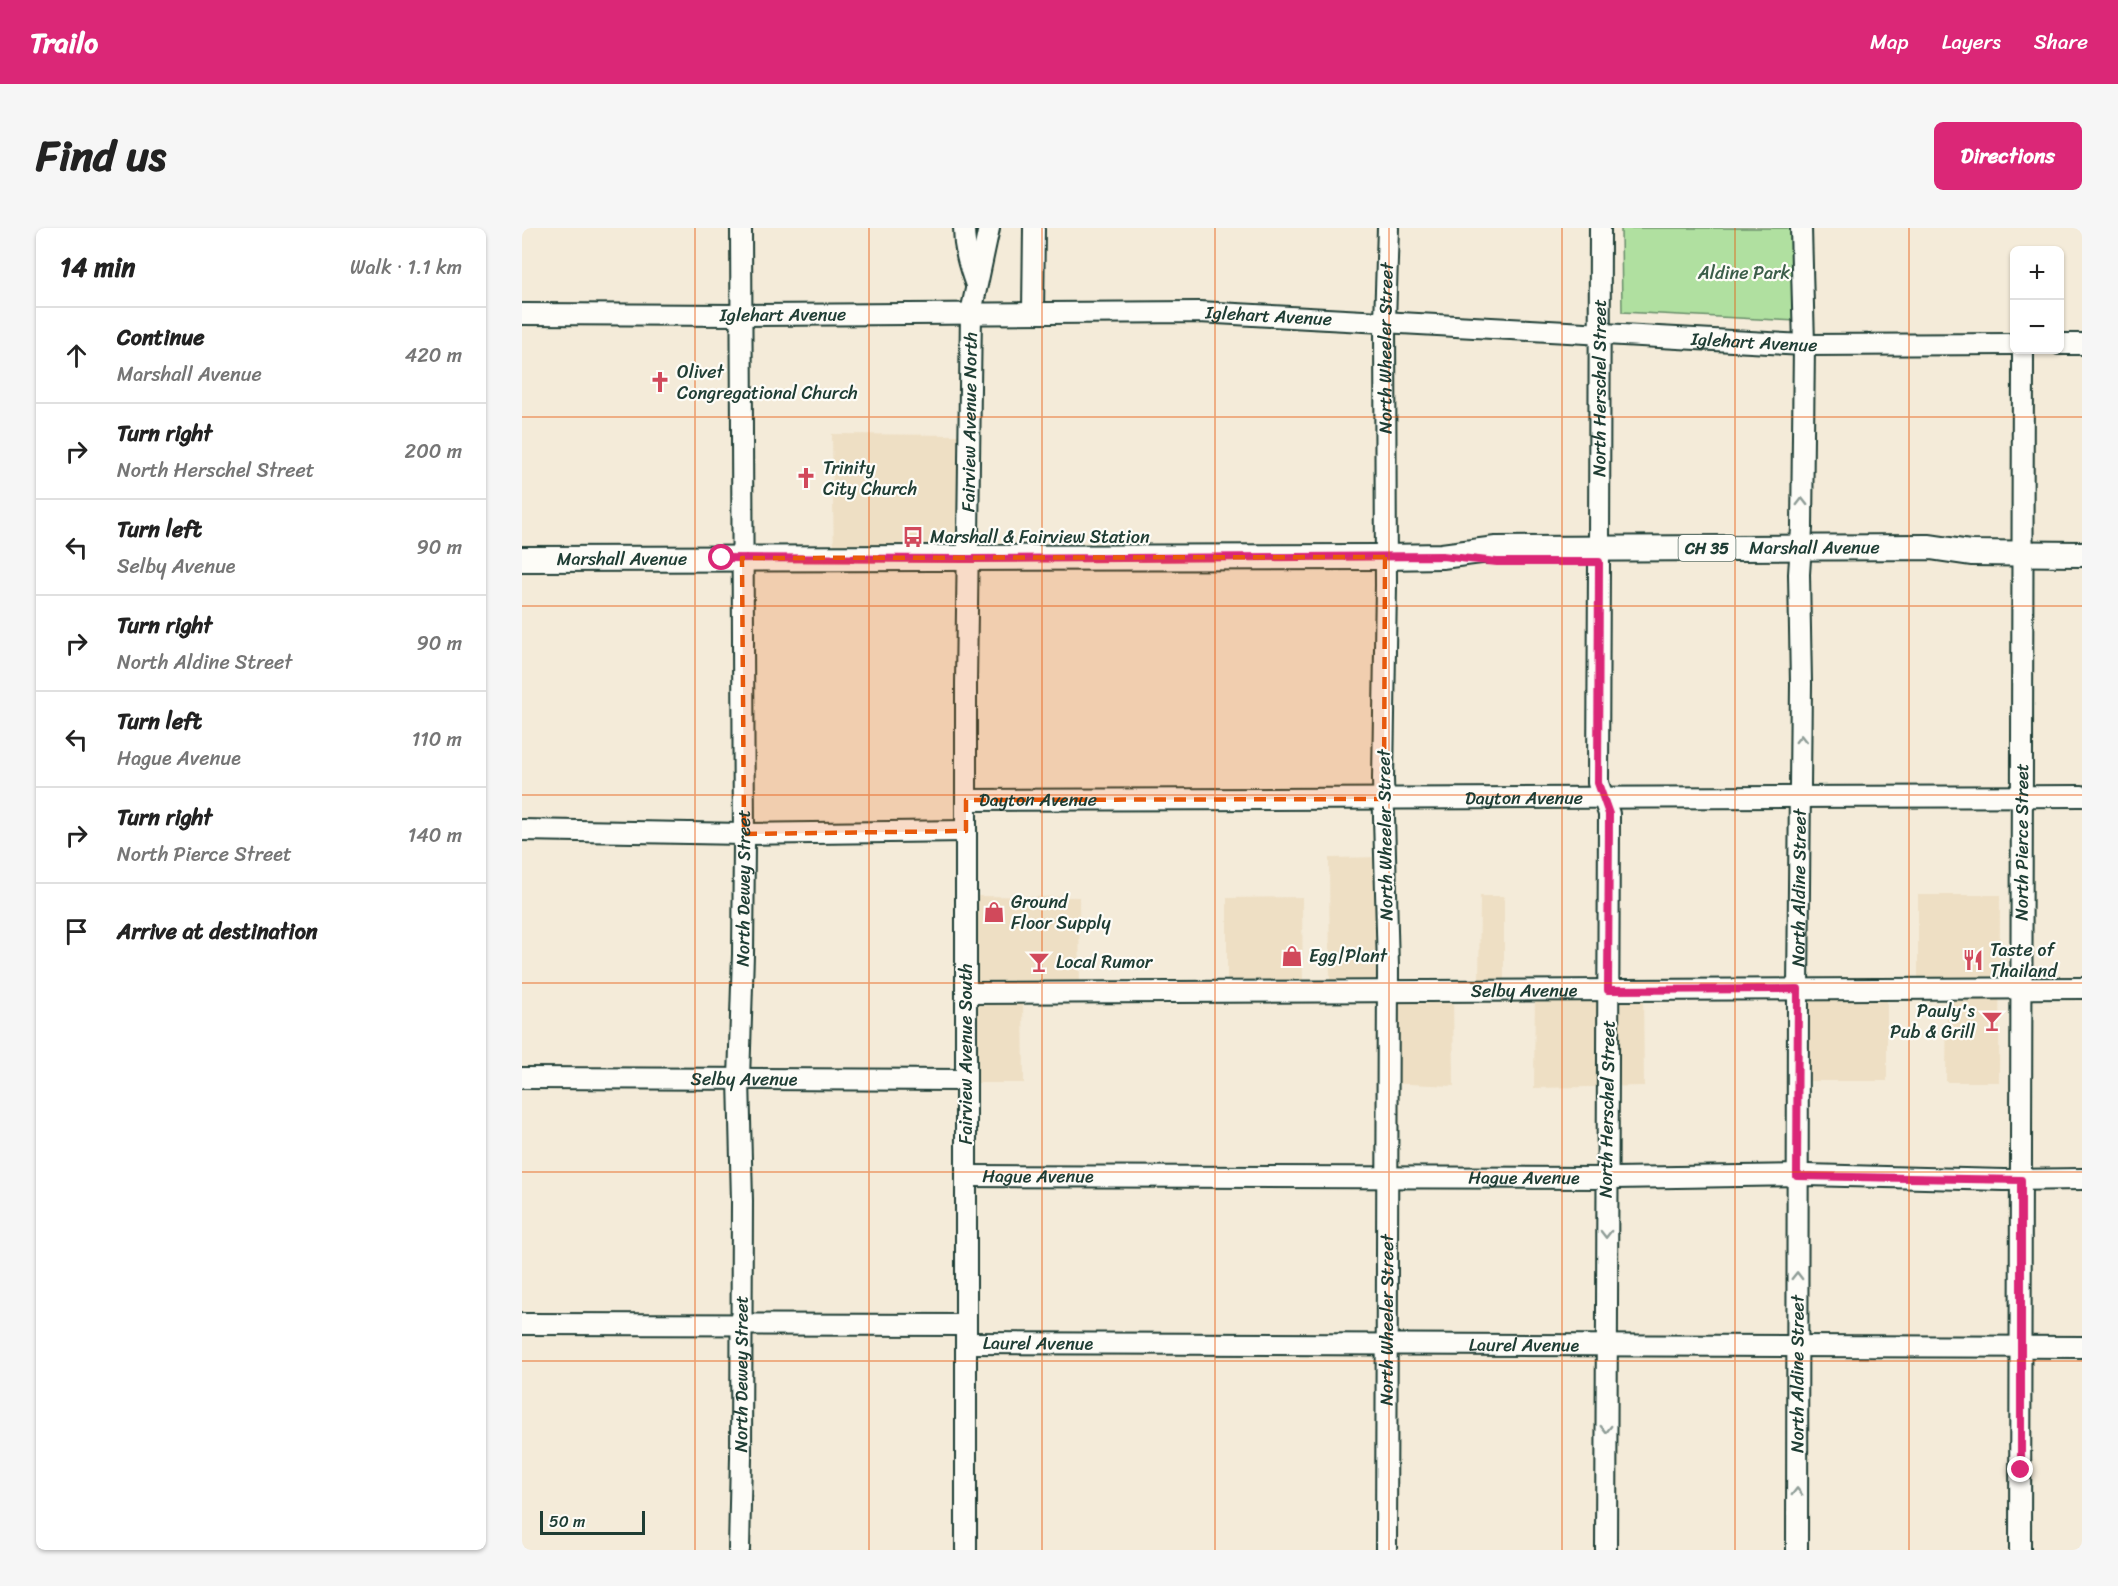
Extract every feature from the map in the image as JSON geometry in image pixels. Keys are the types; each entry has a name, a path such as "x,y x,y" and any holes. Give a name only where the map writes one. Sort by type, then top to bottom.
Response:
{"main road":[{"name":"Marshall Avenue","path":"522,559 1385,557 1442,556 1496,549 1599,555 1801,554 1930,547 1971,553 2082,554"}],"street":[{"name":"North Dewey Street","path":"739,1550 742,1201 739,1079 744,834 741,228"},
{"name":"Fairview Avenue North","path":"964,228 967,260 976,285"},
{"name":"Fairview Avenue North","path":"968,559 971,313 989,228"},
{"path":"1032,312 1034,228"},
{"name":"North Wheeler Street","path":"1386,1550 1388,991 1384,799 1385,321 1388,228"},
{"name":"North Herschel Street","path":"1600,228 1598,783 1609,814 1606,1550"},
{"name":"North Aldine Street","path":"1797,1550 1796,1345 1801,798 1799,574 1804,345 1801,228"},
{"name":"Iglehart Avenue","path":"522,314 1199,312 1804,345 2010,344"},
{"path":"2064,344 2082,344"},
{"name":"North Pierce Street","path":"2020,1550 2023,354"},
{"name":"Fairview Avenue South","path":"966,1550 968,559"},
{"name":"Dayton Avenue","path":"966,800 2082,796"},
{"name":"Dayton Avenue","path":"522,830 744,834 966,831"},
{"name":"Selby Avenue","path":"966,993 2082,988"},
{"name":"Selby Avenue","path":"522,1078 966,1080"},
{"name":"Hague Avenue","path":"966,1176 1606,1178 1797,1176 2082,1179"},
{"name":"Laurel Avenue","path":"522,1324 742,1325 966,1334 1387,1345 2082,1347"}],"highlighted area":[{"path":"1385,557 1384,799 966,800 966,831 744,834 742,558"}],"shaded area":[{"path":"832,434 967,435 967,562 834,563"},
{"path":"1384,857 1385,991 1453,992 1454,1086 1385,1083 1385,992 1330,992 1329,858"},
{"path":"1918,895 2000,895 1999,1082 1946,1082 1947,990 1918,989"},
{"path":"964,896 1079,897 1080,998 1023,998 1024,1083 965,1083"},
{"path":"1480,896 1504,896 1504,992 1479,991"},
{"path":"1302,897 1303,992 1227,993 1227,898"},
{"path":"1535,987 1643,988 1644,1086 1534,1088"},
{"path":"1798,989 1887,989 1887,1081 1796,1081"}],"green space":[{"name":"Aldine Park","path":"1621,228 1796,228 1797,321 1622,312"}],"place":[{"name":"Olivet Congregational Church","path":"660,382"},
{"name":"Trinity City Church","path":"806,478"},
{"name":"Marshall & Fairview Station","path":"913,537"},
{"name":"Ground Floor Supply","path":"994,912"},
{"name":"Egg|Plant","path":"1292,956"},
{"name":"Taste of Thailand","path":"1973,960"},
{"name":"Local Rumor","path":"1039,962"},
{"name":"Pauly's Pub & Grill","path":"1992,1021"}],"route":[{"path":"722,558 1442,556 1497,562 1599,562 1598,783 1609,814 1608,990 1798,989 1797,1176 2021,1180 2021,1470"}]}
